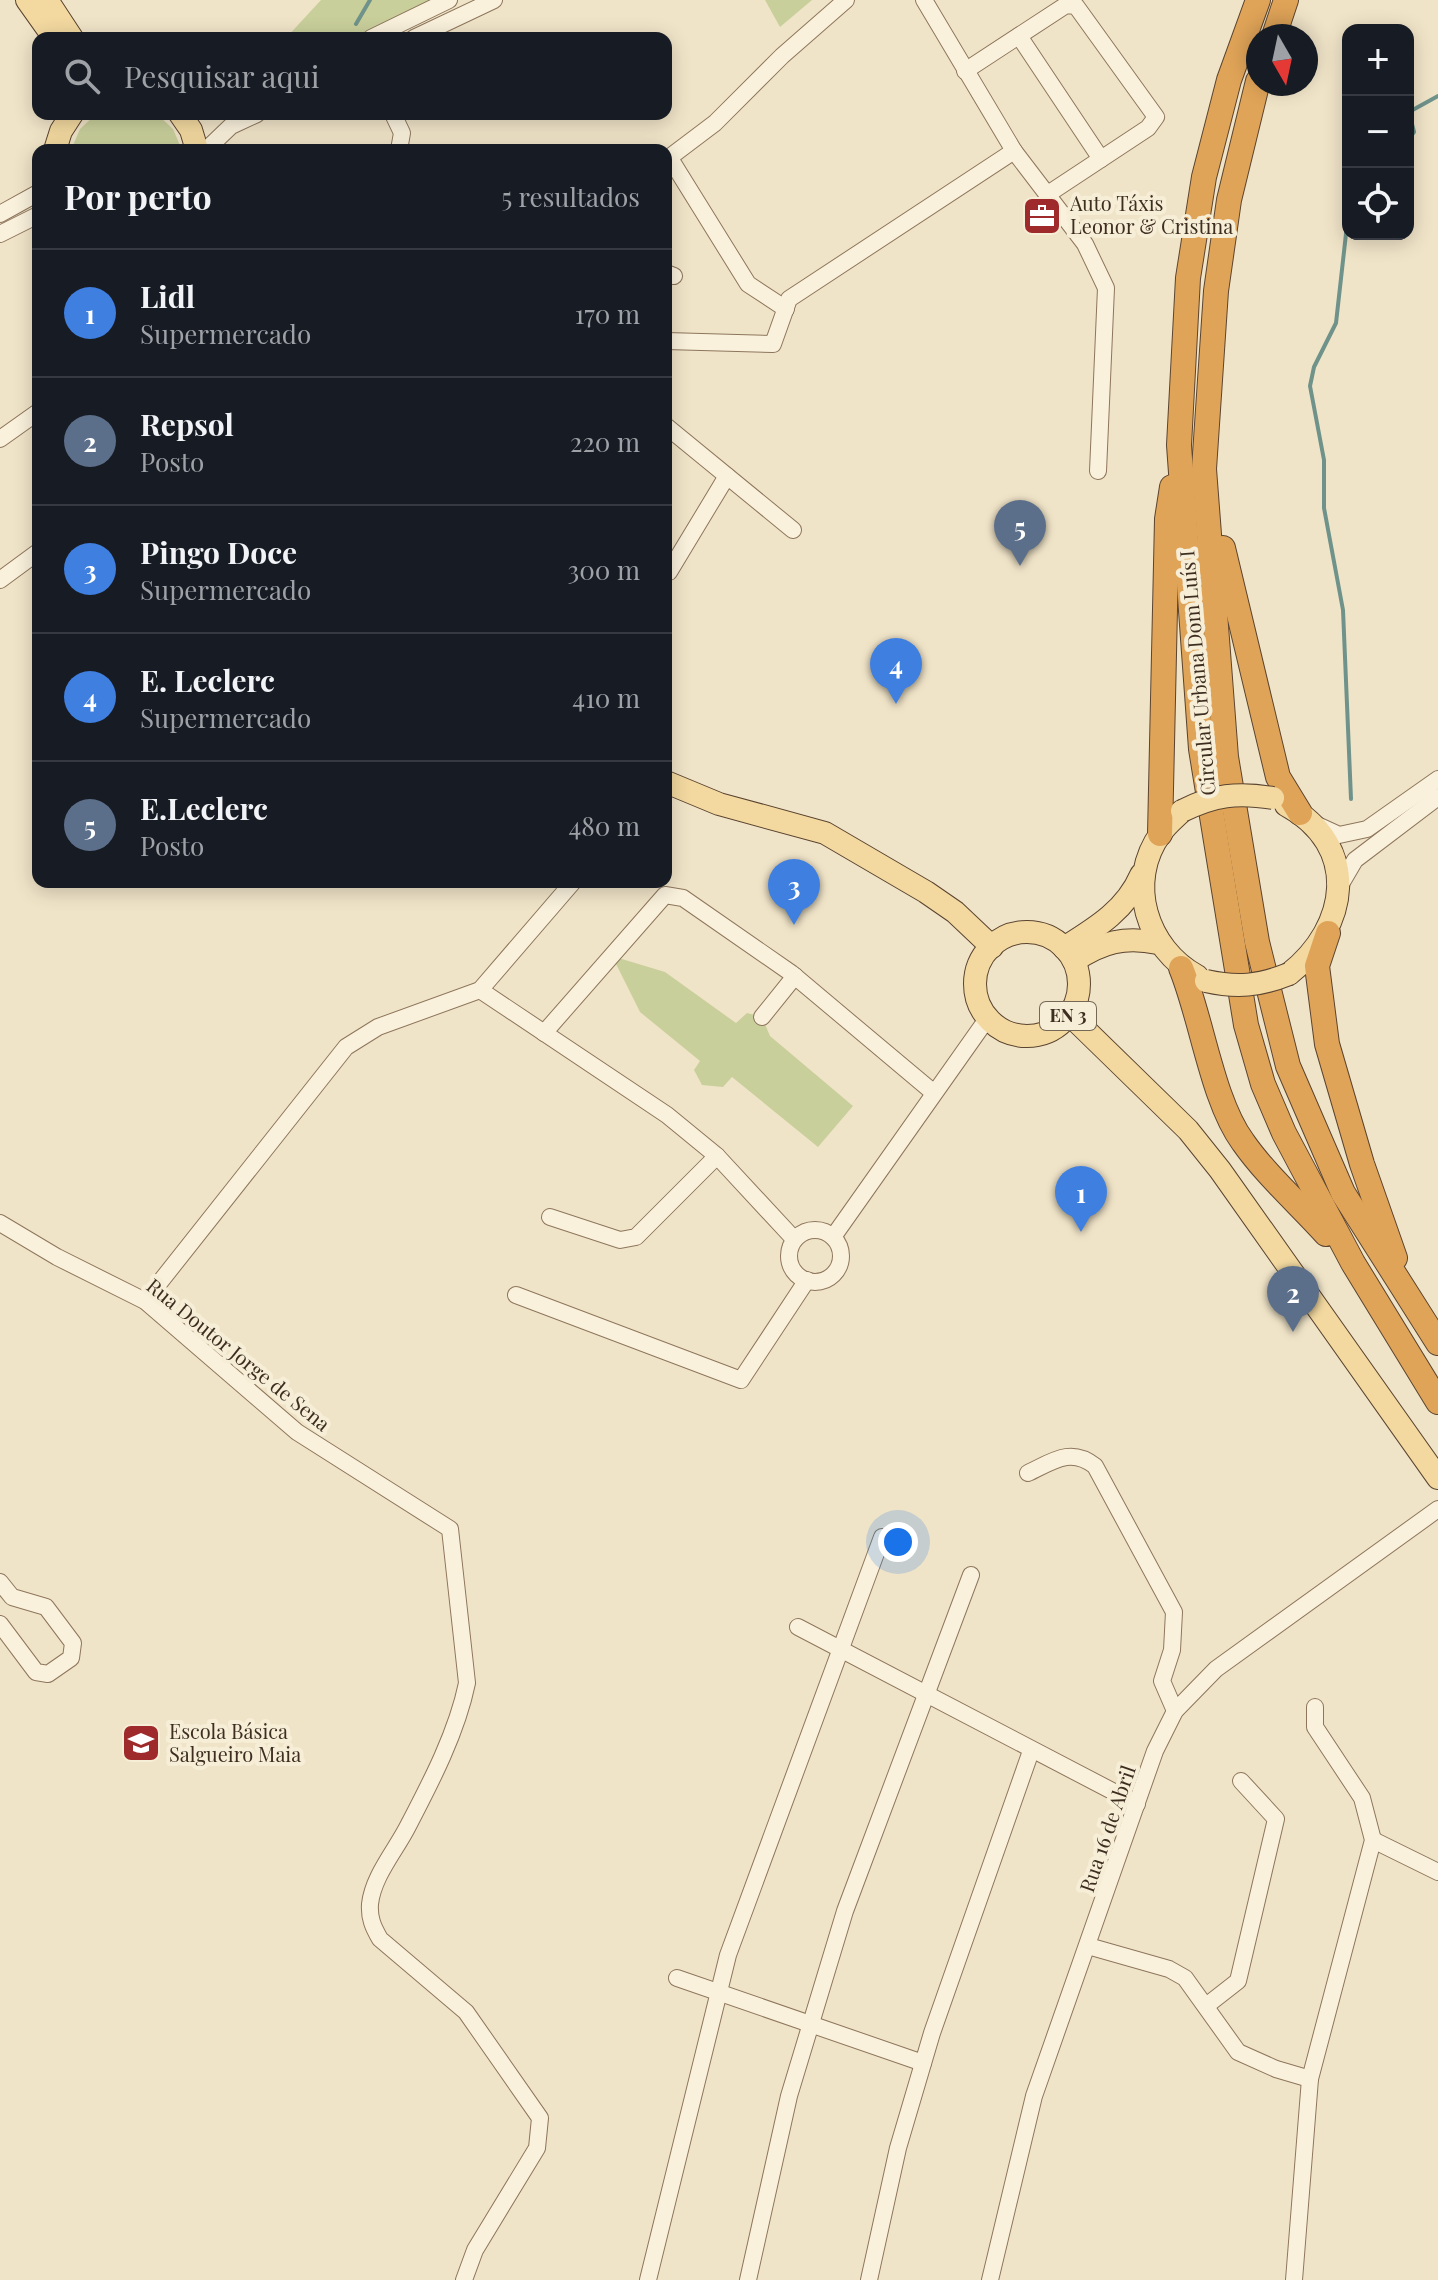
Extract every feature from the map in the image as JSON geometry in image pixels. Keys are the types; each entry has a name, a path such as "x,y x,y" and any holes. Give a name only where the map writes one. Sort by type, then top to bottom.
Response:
{"highway":[{"name":"Circular Urbana Dom Luís I","path":"1258,0 1229,80 1204,177 1188,278 1179,445 1201,749 1246,1025 1263,1084 1284,1133 1353,1263 1438,1402"},
{"path":"1278,24 1286,0"},
{"name":"Circular Urbana Dom Luís I","path":"1254,96 1229,200 1216,291 1204,469 1226,757 1257,942 1288,1066 1343,1193 1438,1343"},
{"path":"1160,834 1167,519 1179,445"},
{"path":"1204,469 1215,499 1229,583 1278,777 1306,818"},
{"path":"1328,933 1317,966 1327,1044 1378,1214 1415,1306"},
{"path":"1181,968 1196,1004 1224,1106 1242,1141 1353,1263"}],"main road":[{"path":"27,0 50,32"},
{"path":"47,0 68,32"},
{"path":"58,144 69,120"},
{"path":"184,120 195,144"},
{"path":"672,784 719,804 825,833 926,892 955,912 992,947"},
{"path":"1069,954 1133,893 1147,859 1160,834 1182,811 1210,797 1242,792 1273,798 1306,818 1331,853 1338,889 1328,933 1311,957 1289,974 1262,985 1234,987 1206,981 1181,968 1158,943 1146,917 1142,888 1147,859"},
{"path":"987,1019 978,1004 974,986 977,969 992,947 1015,933 1033,932 1050,937 1069,954"},
{"path":"1069,954 1108,942 1138,939 1158,943"},
{"name":"EN 3","path":"987,1019 1001,1030 1018,1036 1036,1036 1051,1031 1069,1014 1079,992 1069,954"},
{"name":"EN 3","path":"1069,1014 1179,1120 1215,1163 1438,1478"}],"street":[{"path":"383,32 449,0"},
{"path":"427,32 494,0"},
{"path":"672,156 846,0"},
{"path":"924,0 1014,151 1085,244 1106,288 1098,471"},
{"path":"965,71 1066,5 1076,6 1156,117 1148,128 1048,194"},
{"path":"1019,36 1101,159"},
{"path":"212,144 231,126 244,120"},
{"path":"396,120 402,133 400,144"},
{"path":"672,341 773,344 789,299 1014,151"},
{"path":"672,166 748,284 786,309"},
{"path":"0,214 32,196"},
{"path":"0,234 32,218"},
{"path":"0,439 32,416"},
{"path":"672,431 793,530"},
{"path":"672,567 727,476"},
{"path":"0,580 32,556"},
{"path":"1338,889 1355,860 1438,779"},
{"path":"1306,818 1339,835 1354,833 1438,797"},
{"path":"145,1301 346,1047 378,1027 480,990 568,888"},
{"path":"544,1033 665,895 683,898 795,976 934,1093"},
{"path":"762,1017 795,976"},
{"path":"480,990 667,1115 717,1156 794,1239"},
{"path":"833,1237 987,1019"},
{"path":"550,1217 620,1240 636,1237 717,1156"},
{"name":"Rua Doutor Jorge de Sena","path":"0,1223 57,1257 145,1301 297,1432 450,1529 467,1683 462,1708 409,1825 376,1882 370,1903 371,1923 380,1939 466,2012 540,2118 537,2148 475,2250 464,2280"},
{"path":"817,1230 833,1237 841,1253 837,1270 823,1280 807,1280 790,1263 794,1239 817,1230"},
{"path":"516,1295 741,1380 807,1280"},
{"path":"1028,1473 1067,1454 1083,1457 1095,1466 1174,1612 1172,1650 1162,1681 1175,1711"},
{"name":"Rua 16 de Abril","path":"990,2280 1034,2096 1155,1751 1175,1711 1216,1669 1438,1509"},
{"path":"648,2280 728,1955 882,1537"},
{"path":"748,2280 789,2096 845,1911 971,1575"},
{"path":"0,1582 12,1597 24,1600 46,1607 73,1643 71,1658 48,1674 36,1672 0,1624 24,1600"},
{"path":"798,1627 1137,1804"},
{"path":"1294,2280 1310,2079 1373,1840 1362,1798 1315,1727 1315,1707"},
{"path":"869,2280 898,2148 923,2063 1031,1751"},
{"path":"1206,2006 1238,1981 1276,1819 1241,1781"},
{"path":"1373,1840 1438,1872"},
{"path":"1088,1946 1169,1969 1185,1978 1238,2052 1276,2069 1310,2079"},
{"path":"677,1978 923,2063"}],"green space":[{"path":"321,0 431,0 364,32 292,32"},
{"path":"765,0 812,0 780,27"},
{"path":"90,120 163,120 173,129 179,144 74,144 80,129"},
{"path":"612,956 665,972 736,1023 747,1013 762,1017 770,1036 853,1106 818,1147 732,1077 723,1087 702,1085 694,1070 700,1061 640,1012"}],"waterway":[{"path":"356,24 370,0"},
{"path":"1414,109 1438,96"},
{"path":"1345,240 1336,323 1314,367 1310,386 1324,460 1324,508 1343,610 1351,799"}],"place":[{"name":"Auto Táxis Leonor & Cristina","path":"1042,216"},
{"name":"E.Leclerc","path":"1020,566"},
{"name":"E. Leclerc","path":"896,704"},
{"name":"Pingo Doce","path":"794,925"},
{"name":"Lidl","path":"1081,1232"},
{"name":"Repsol","path":"1293,1332"},
{"name":"Escola Básica Salgueiro Maia","path":"141,1743"}]}
